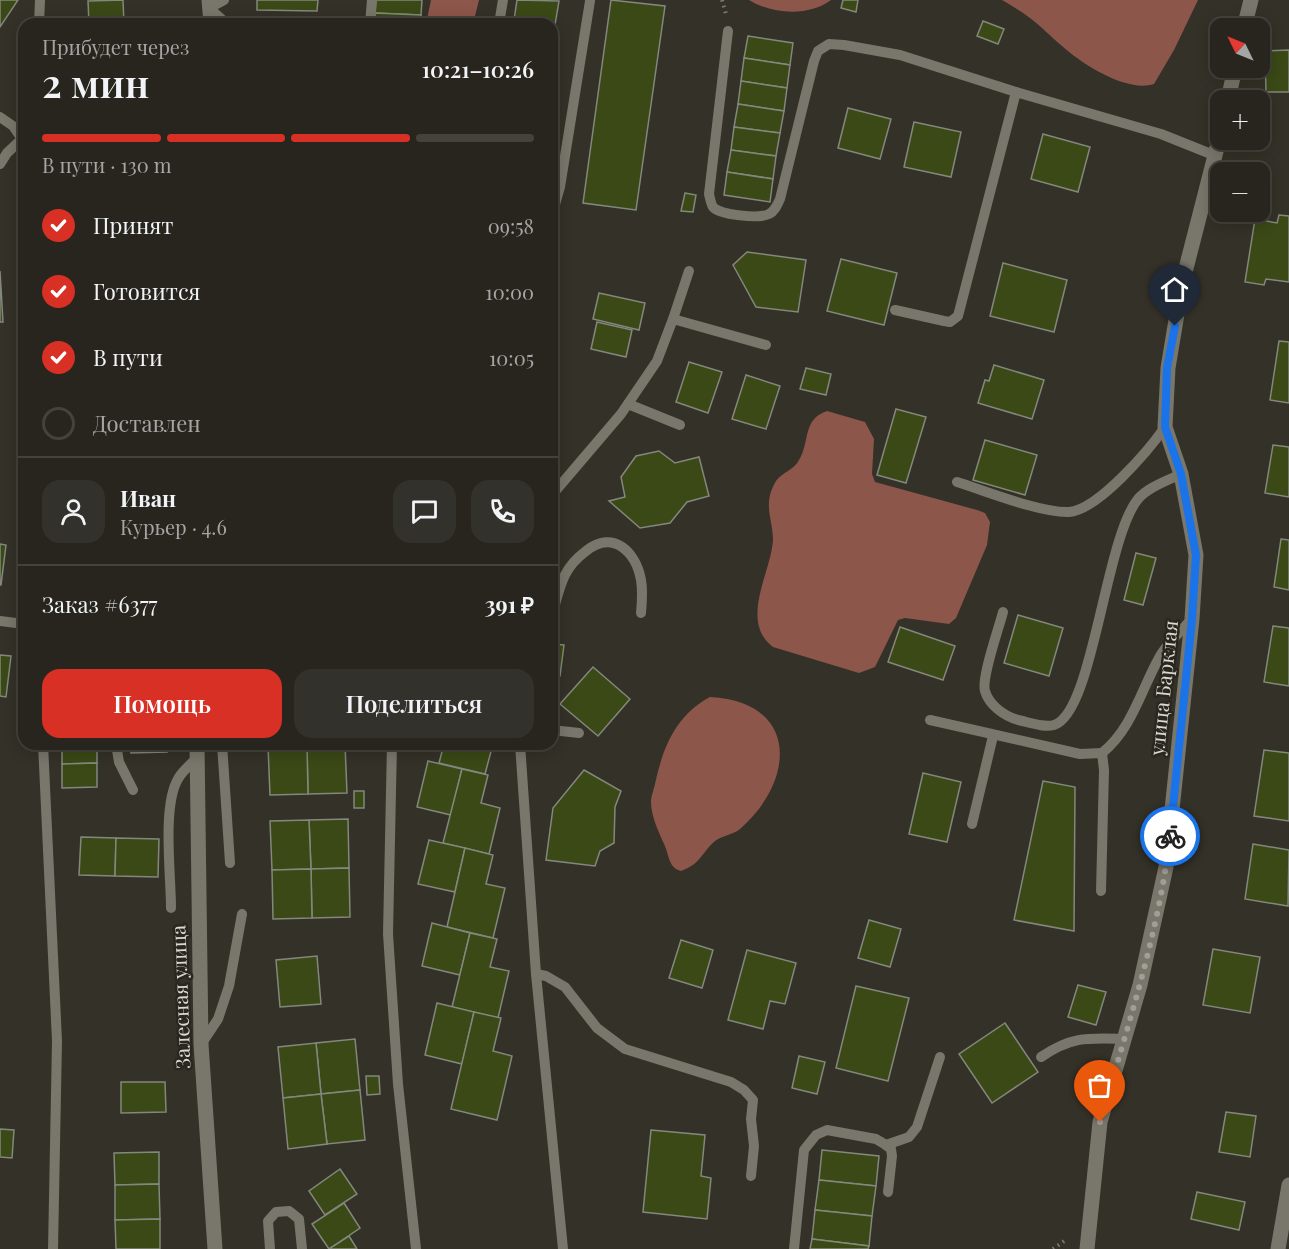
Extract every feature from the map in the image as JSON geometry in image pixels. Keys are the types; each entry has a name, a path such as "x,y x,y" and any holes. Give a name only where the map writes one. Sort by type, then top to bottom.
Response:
{"street":[{"path":"1246,18 1251,0"},
{"name":"улица Барклая","path":"1087,1249 1100,1122 1140,985 1166,867 1192,619 1196,555 1181,474 1165,427 1167,368 1182,284 1217,150"},
{"name":"Залесная улица","path":"197,751 201,1044 215,1249"},
{"path":"1278,1249 1289,1186"}],"lane":[{"path":"39,18 40,0"},
{"path":"210,11 224,0"},
{"path":"370,18 372,0"},
{"path":"500,18 503,0"},
{"path":"558,194 590,2"},
{"path":"728,31 709,194 713,207 719,212 758,217 768,215 775,210 780,200 814,61 818,51 829,44 900,55 1016,92 1161,134 1216,156"},
{"path":"895,310 950,322 958,316 1016,92"},
{"path":"0,117 18,132"},
{"path":"0,164 18,143"},
{"path":"558,488 628,404 657,361 689,271"},
{"path":"673,319 766,345"},
{"path":"628,404 680,425"},
{"path":"957,482 1044,509 1071,512 1089,505 1102,495 1149,450 1165,427"},
{"path":"1003,612 984,689 990,704 1015,719 1049,727 1060,723 1075,702 1087,666 1119,535 1130,509 1140,496 1181,474"},
{"path":"558,595 564,575 577,558 601,542 612,542 627,551 637,568 641,579 641,613"},
{"path":"930,720 1080,754 1102,753 1115,742 1127,723 1160,655 1192,619"},
{"path":"0,621 18,623"},
{"path":"558,731 579,733"},
{"path":"972,824 993,736"},
{"path":"43,750 57,1041 53,1249"},
{"path":"117,750 119,762 133,790"},
{"path":"222,750 230,863"},
{"path":"392,750 388,934 398,1084 416,1249"},
{"path":"520,750 536,974 563,1249"},
{"path":"171,908 169,818 171,795 178,777 197,751"},
{"path":"1101,891 1104,770 1102,753"},
{"path":"201,1044 218,1019 229,986 242,914"},
{"path":"536,974 546,976 564,987 597,1028 625,1049 731,1082 744,1090 753,1100 751,1119 754,1146 751,1176"},
{"path":"1041,1057 1056,1047 1075,1040 1124,1039"},
{"path":"886,1145 909,1137 917,1126 940,1057"},
{"path":"794,1249 804,1150 816,1135 827,1130 876,1139 886,1145 891,1149 892,1156 888,1192"},
{"path":"270,1249 268,1221 276,1212 289,1211 299,1219 302,1249"}],"shaded area":[{"path":"431,0 479,0 474,18 427,18"},
{"path":"749,0 831,0 812,9 790,12 768,8"},
{"path":"1002,0 1198,0 1174,50 1154,84 1143,86 1118,81 1093,68 1071,53 1030,18"},
{"path":"827,411 865,422 874,439 872,474 875,482 977,510 985,513 990,522 987,545 956,618 949,624 905,618 898,620 875,667 859,673 773,647 763,636 758,624 760,596 773,540 769,504 772,489 778,478 799,460 814,420"},
{"path":"710,697 739,702 760,713 773,728 779,746 779,767 771,788 758,809 740,829 715,841 697,861 681,871 670,861 654,819 651,797 662,757 673,733 688,713"}],"building":[{"path":"0,0 18,0 0,27"},
{"path":"123,0 124,18 89,18 88,1"},
{"path":"257,0 318,0 317,11 257,10"},
{"path":"376,0 422,0 421,15 375,13"},
{"path":"517,0 559,1 556,18 514,18"},
{"path":"611,0 665,6 636,210 583,203"},
{"path":"843,0 858,0 856,12 841,8"},
{"path":"375,13 421,15 421,18 375,18"},
{"path":"983,21 1004,29 998,44 977,36"},
{"path":"748,36 793,43 790,65 744,58"},
{"path":"1289,50 1289,92 1266,90 1266,78 1270,78 1270,51"},
{"path":"744,58 790,65 787,88 741,81"},
{"path":"741,81 787,88 784,111 738,104"},
{"path":"738,104 784,111 780,133 734,127"},
{"path":"848,108 891,119 880,159 838,148"},
{"path":"914,122 961,132 951,177 904,167"},
{"path":"734,127 780,133 776,156 731,150"},
{"path":"1043,134 1090,147 1078,192 1031,179"},
{"path":"731,150 776,156 773,179 727,172"},
{"path":"727,172 773,179 770,202 724,195"},
{"path":"685,193 696,195 693,212 681,211"},
{"path":"1279,215 1289,216 1289,282 1266,279 1264,285 1245,282 1255,222 1277,223"},
{"path":"747,252 806,260 798,312 756,307 733,265"},
{"path":"841,259 897,273 884,325 827,311"},
{"path":"1003,263 1067,280 1054,332 990,316"},
{"path":"0,271 3,322 0,322"},
{"path":"599,293 645,303 639,330 593,319"},
{"path":"597,322 632,330 626,357 591,349"},
{"path":"1279,341 1289,342 1289,403 1270,400"},
{"path":"689,362 722,372 708,413 676,402"},
{"path":"994,365 1044,380 1032,419 978,403 985,380 989,381"},
{"path":"806,368 831,374 826,395 800,389"},
{"path":"746,375 780,386 766,429 732,419"},
{"path":"896,409 926,417 906,483 877,475"},
{"path":"985,440 1037,455 1025,495 973,480"},
{"path":"1273,445 1289,447 1289,497 1265,493"},
{"path":"659,451 675,463 699,457 709,496 687,502 670,523 640,528 609,501 625,497 621,477 636,456"},
{"path":"1281,539 1289,540 1289,590 1274,587"},
{"path":"0,544 6,545 1,585 0,585"},
{"path":"1136,553 1156,558 1143,605 1124,600"},
{"path":"1018,615 1063,628 1049,676 1004,663"},
{"path":"1273,626 1289,628 1289,686 1264,682"},
{"path":"900,627 955,646 943,680 888,662"},
{"path":"558,644 564,645 560,676 558,676"},
{"path":"0,655 11,656 6,697 0,696"},
{"path":"593,667 630,699 598,736 560,704"},
{"path":"62,750 97,750 97,763 62,764"},
{"path":"131,750 167,750 167,752 131,753"},
{"path":"268,750 307,750 308,794 270,795"},
{"path":"307,750 345,750 347,793 308,794"},
{"path":"442,750 491,750 485,774 439,763"},
{"path":"1264,750 1289,753 1289,821 1254,816"},
{"path":"428,761 462,769 451,815 417,807"},
{"path":"97,763 97,787 62,788 62,764"},
{"path":"462,769 488,775 481,803 500,808 489,854 443,843"},
{"path":"584,770 621,791 615,807 614,843 600,851 595,866 546,860 553,808"},
{"path":"923,773 961,782 947,842 909,834"},
{"path":"1043,781 1075,787 1074,931 1014,920"},
{"path":"354,791 364,791 364,808 354,808"},
{"path":"348,819 349,868 311,869 309,820"},
{"path":"309,820 311,869 272,870 270,821"},
{"path":"81,837 116,838 115,876 79,875"},
{"path":"116,838 159,839 158,877 115,876"},
{"path":"429,840 465,848 455,892 418,884"},
{"path":"1253,844 1289,850 1288,906 1245,899"},
{"path":"465,848 493,855 486,884 505,888 493,938 447,927"},
{"path":"349,868 350,917 312,918 311,869"},
{"path":"311,869 312,918 273,919 272,870"},
{"path":"869,920 901,929 890,967 858,958"},
{"path":"432,923 470,933 460,975 422,966"},
{"path":"470,933 497,939 490,967 509,971 498,1018 452,1007"},
{"path":"681,940 713,950 702,988 669,978"},
{"path":"1213,949 1260,957 1250,1013 1203,1005"},
{"path":"747,950 796,963 785,1004 770,1001 763,1029 728,1020"},
{"path":"317,956 321,1004 280,1007 276,960"},
{"path":"1078,985 1106,992 1096,1025 1068,1017"},
{"path":"856,986 909,998 888,1081 836,1068"},
{"path":"437,1003 474,1012 462,1064 425,1055"},
{"path":"474,1012 501,1018 493,1051 512,1056 497,1120 451,1109"},
{"path":"1005,1023 1038,1072 992,1103 959,1054"},
{"path":"355,1039 360,1090 321,1094 316,1043"},
{"path":"316,1043 321,1094 283,1098 278,1047"},
{"path":"799,1056 825,1062 817,1094 792,1088"},
{"path":"366,1076 379,1076 380,1094 367,1095"},
{"path":"121,1082 165,1082 166,1112 121,1113"},
{"path":"360,1090 365,1140 327,1144 321,1094"},
{"path":"321,1094 327,1144 288,1149 283,1098"},
{"path":"1226,1112 1256,1116 1250,1157 1219,1152"},
{"path":"0,1129 14,1130 12,1158 0,1157"},
{"path":"651,1130 705,1135 701,1176 711,1178 707,1219 643,1212"},
{"path":"822,1150 879,1156 876,1186 819,1180"},
{"path":"159,1152 159,1184 115,1185 114,1153"},
{"path":"340,1169 357,1194 325,1215 309,1191"},
{"path":"819,1180 876,1186 872,1216 815,1210"},
{"path":"159,1184 160,1219 115,1220 115,1185"},
{"path":"1197,1192 1245,1202 1239,1230 1191,1219"},
{"path":"344,1203 360,1228 329,1249 312,1224"},
{"path":"815,1210 872,1216 869,1246 812,1239"},
{"path":"160,1219 160,1249 116,1249 115,1220"},
{"path":"349,1236 357,1249 329,1249"},
{"path":"812,1239 869,1246 868,1249 810,1249"}],"way so far":[{"path":"1100,1122 1140,985 1166,867 1170,836"}],"route":[{"path":"1170,836 1192,619 1196,555 1181,474 1165,427 1167,368 1175,326"}]}
